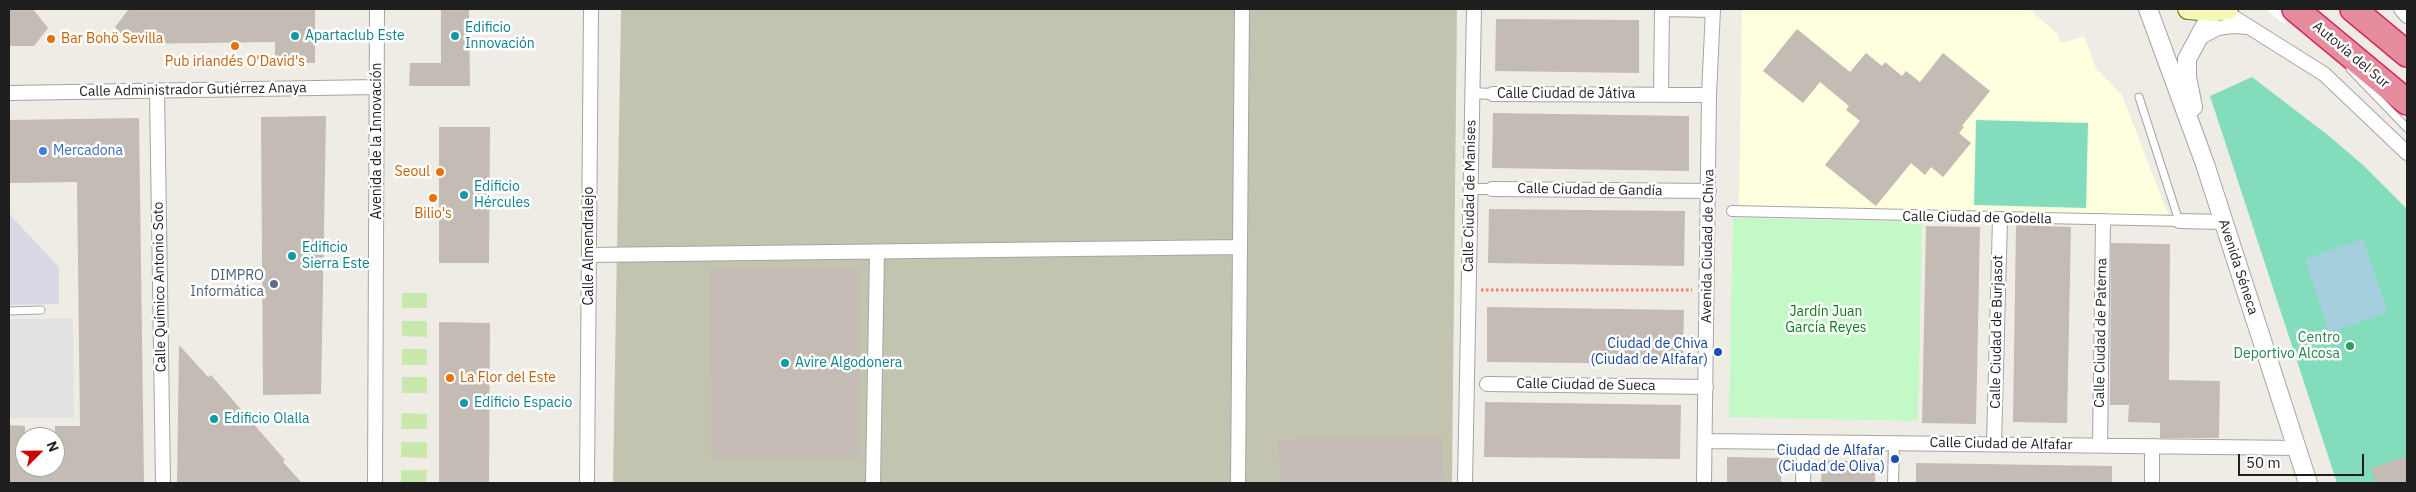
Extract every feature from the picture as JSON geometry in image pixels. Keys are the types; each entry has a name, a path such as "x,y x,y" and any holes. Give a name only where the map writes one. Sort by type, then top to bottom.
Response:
{"highway":[{"name":"Autovía del Sur","path":"2296,9 2407,102"},
{"path":"2353,9 2407,54"}],"main road":[{"path":"2188,9 2221,10"}],"street":[{"name":"Avenida de la Innovación","path":"375,483 377,9"},
{"name":"Calle Almendralejo","path":"587,483 591,9"},
{"path":"1238,483 1242,9"},
{"name":"Calle Ciudad de Manises","path":"1465,483 1474,9"},
{"path":"1661,94 1662,9 1713,9"},
{"name":"Avenida Ciudad de Chiva","path":"1704,483 1709,96 1713,9"},
{"name":"Avenida Séneca","path":"2148,9 2205,164 2308,483"},
{"path":"2401,9 2407,16"},
{"path":"2221,10 2324,74 2407,154"},
{"name":"Avenida Séneca","path":"2205,164 2188,77 2187,59 2199,38 2221,10"},
{"path":"2199,38 2218,28 2232,26 2250,28"},
{"name":"Calle Administrador Gutiérrez Anaya","path":"9,93 377,87"},
{"name":"Calle Químico Antonio Soto","path":"157,90 163,483"},
{"name":"Calle Ciudad de Játiva","path":"1471,94 1661,94 1709,96"},
{"name":"Calle Ciudad de Gandía","path":"1470,189 1709,191"},
{"name":"Calle Ciudad de Godella","path":"1732,211 2000,219 2223,222"},
{"name":"Calle Ciudad de Burjasot","path":"1994,444 2000,219"},
{"name":"Calle Ciudad de Paterna","path":"2100,446 2103,220"},
{"path":"589,255 1240,247"},
{"path":"873,483 877,252"},
{"name":"Calle Ciudad de Sueca","path":"1466,384 1706,387"},
{"name":"Calle Ciudad de Alfafar","path":"1704,441 2297,448"},
{"path":"1803,483 1804,442"},
{"path":"1893,483 1894,443"},
{"path":"2152,446 2152,483"}],"lane":[{"path":"2296,9 2335,52"},
{"path":"2341,60 2407,128"},
{"path":"2139,97 2179,222"},
{"path":"9,310 41,310"}],"path":[{"path":"1468,290 1707,290"}],"shaded area":[{"path":"621,9 1457,9 1452,483 613,483"},
{"path":"1742,9 2029,9 2059,35 2059,41 2063,43 2084,36 2096,68 2122,95 2169,217 1739,206"},
{"path":"9,214 59,267 59,304 9,305"},
{"path":"73,318 74,418 9,418 9,319"}],"green space":[{"name":"Centro Deportivo Alcosa","path":"2252,77 2329,136 2363,165 2407,209 2407,483 2337,483 2210,96"},
{"path":"1976,120 2088,123 2086,208 1974,205"},
{"name":"Jardín Juan García Reyes","path":"1733,218 1922,222 1918,421 1729,417"},
{"path":"402,293 427,293 427,308 402,308"},
{"path":"402,321 427,321 427,337 402,336"},
{"path":"402,349 427,349 427,365 402,365"},
{"path":"402,377 427,377 427,393 402,393"},
{"path":"402,413 427,414 427,429 401,429"},
{"path":"401,442 427,442 427,458 401,457"},
{"path":"401,470 427,470 426,483 401,483"}],"water":[{"path":"2363,239 2388,312 2329,333 2305,259"}],"pier":[{"path":"2266,9 2297,9 2284,24"}],"building":[{"path":"9,9 33,9 48,28 34,46 9,46"},
{"path":"129,9 315,9 315,63 275,63 275,42 130,44 115,27"},
{"name":"Edificio Innovación","path":"441,9 469,9 470,86 409,86 410,63 441,63"},
{"path":"1496,19 1639,20 1639,73 1495,71"},
{"path":"1797,29 1850,72 1866,53 1882,66 1885,62 1902,76 1906,71 1920,82 1943,53 1990,91 1962,126 1964,127 1959,133 1971,143 1943,177 1931,167 1925,175 1911,163 1876,206 1825,165 1860,121 1846,110 1849,106 1820,82 1803,103 1763,71"},
{"path":"1493,113 1689,116 1689,171 1492,168"},
{"name":"Edificio Sierra Este","path":"326,116 321,394 263,395 261,117"},
{"path":"139,118 144,483 9,483 9,425 25,426 15,427 15,477 65,477 65,427 55,426 80,426 77,182 9,183 9,120"},
{"name":"Edificio Hércules","path":"439,127 490,127 489,263 439,263"},
{"path":"1489,209 1685,211 1684,266 1488,263"},
{"path":"2016,225 2071,227 2067,423 2013,422"},
{"path":"1926,226 1980,227 1976,424 1922,423"},
{"path":"2111,243 2170,244 2169,380 2220,381 2219,438 2160,438 2160,423 2128,422 2129,405 2110,405"},
{"name":"Avire Algodonera","path":"710,268 859,268 859,458 711,458"},
{"path":"1487,307 1684,310 1683,364 1487,362"},
{"name":"Edificio Espacio","path":"439,322 490,323 489,483 439,483"},
{"name":"Edificio Olalla","path":"179,345 208,377 211,375 285,460 283,462 302,483 177,483"},
{"path":"1485,402 1681,405 1680,459 1484,457"},
{"path":"1442,435 1443,483 1280,483 1278,439"},
{"path":"2407,456 2407,483 2376,483 2371,468"},
{"path":"1727,457 1781,458 1781,483 1727,483"},
{"path":"1822,460 1875,462 1875,483 1821,483"},
{"path":"1916,463 2112,466 2112,483 1916,483"}],"place":[{"name":"Apartaclub Este","path":"295,36"},
{"name":"Edificio Innovación","path":"455,36"},
{"name":"Bar Bohö Sevilla","path":"51,39"},
{"name":"Pub irlandés O'David's","path":"235,46"},
{"name":"Mercadona","path":"43,151"},
{"name":"Seoul","path":"440,172"},
{"name":"Edificio Hércules","path":"464,195"},
{"name":"Bilio's","path":"433,198"},
{"name":"Edificio Sierra Este","path":"292,256"},
{"name":"DIMPRO Informática","path":"274,284"},
{"name":"Centro Deportivo Alcosa","path":"2350,346"},
{"name":"Ciudad de Chiva (Ciudad de Alfafar)","path":"1718,352"},
{"name":"Avire Algodonera","path":"785,363"},
{"name":"La Flor del Este","path":"450,378"},
{"name":"Edificio Espacio","path":"464,403"},
{"name":"Edificio Olalla","path":"214,419"},
{"name":"Ciudad de Alfafar (Ciudad de Oliva)","path":"1895,459"}]}
